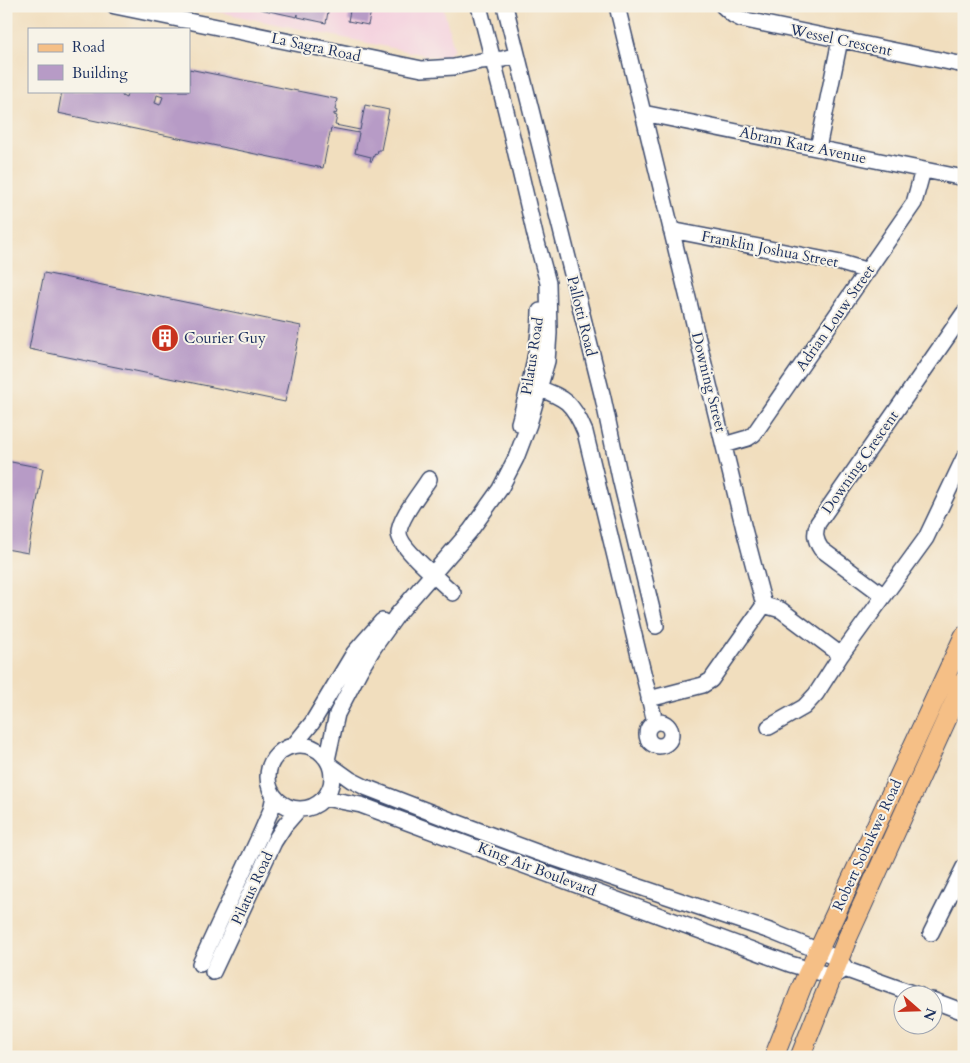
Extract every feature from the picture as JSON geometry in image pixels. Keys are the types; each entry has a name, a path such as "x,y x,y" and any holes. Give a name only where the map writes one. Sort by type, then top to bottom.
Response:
{"main road":[{"name":"Robert Sobukwe Road","path":"774,1057 786,1023 810,969 964,636"},
{"name":"Robert Sobukwe Road","path":"800,1057 840,968 891,840 964,681"}],"street":[{"name":"La Sagra Road","path":"115,6 422,69 447,68 518,55"},
{"path":"479,6 492,60"},
{"name":"Pallotti Road","path":"506,6 656,626"},
{"name":"Downing Street","path":"617,6 764,605"},
{"name":"Wessel Crescent","path":"723,6 741,19 964,64"},
{"path":"818,148 840,40"},
{"name":"Pilatus Road","path":"329,762 337,714 360,670 397,615 481,503 501,467 517,432 534,386 540,323 540,254 504,101 492,60"},
{"name":"Abram Katz Avenue","path":"643,113 964,178"},
{"name":"Adrian Louw Street","path":"724,444 748,438 754,434 914,202 923,170"},
{"name":"Franklin Joshua Street","path":"672,230 840,263 868,271"},
{"name":"Downing Crescent","path":"884,596 821,549 817,543 816,529 818,523 964,314"},
{"path":"534,386 564,399 578,416 585,432 656,722"},
{"path":"769,727 810,702 841,655 926,538 964,458"},
{"path":"598,485 620,478"},
{"path":"429,479 402,521 399,532 403,545 453,593"},
{"name":"Pilatus Road","path":"294,745 312,723 354,653 430,571"},
{"path":"649,699 702,685 711,680 764,605 781,610 841,655"},
{"path":"294,745 310,746 318,750 329,762 332,779 331,786 324,798 308,808 299,809 281,803 274,796 270,788 269,768 274,757 283,749 294,745"},
{"name":"King Air Boulevard","path":"329,762 350,780 453,822 539,853 729,916 819,951"},
{"name":"Pilatus Road","path":"274,796 271,810 206,968 274,842 299,809"},
{"name":"King Air Boulevard","path":"324,798 361,804 747,948 810,969"},
{"path":"931,933 962,875"},
{"path":"819,951 840,968 892,986"},
{"path":"810,969 840,968"},
{"path":"942,1004 964,1012"}],"shaded area":[{"path":"190,6 443,6 454,49 445,59"}],"building":[{"path":"261,6 329,6 326,23 298,17 298,14 297,17 260,9"},
{"path":"351,6 372,6 368,25 348,21"},
{"path":"190,69 337,99 335,110 337,111 336,114 334,113 337,116 335,125 360,130 365,105 389,110 381,150 378,150 377,154 375,153 372,161 370,161 371,157 355,153 359,133 331,128 323,168 58,113 62,92 123,92 122,96 126,98 128,92 190,92","holes":["157,95 163,97 160,105 155,103"]},
{"name":"Courier Guy","path":"44,273 301,326 285,402 29,349"},
{"path":"6,461 43,468 28,553 6,549"}],"place":[{"name":"Courier Guy","path":"165,338"}]}
